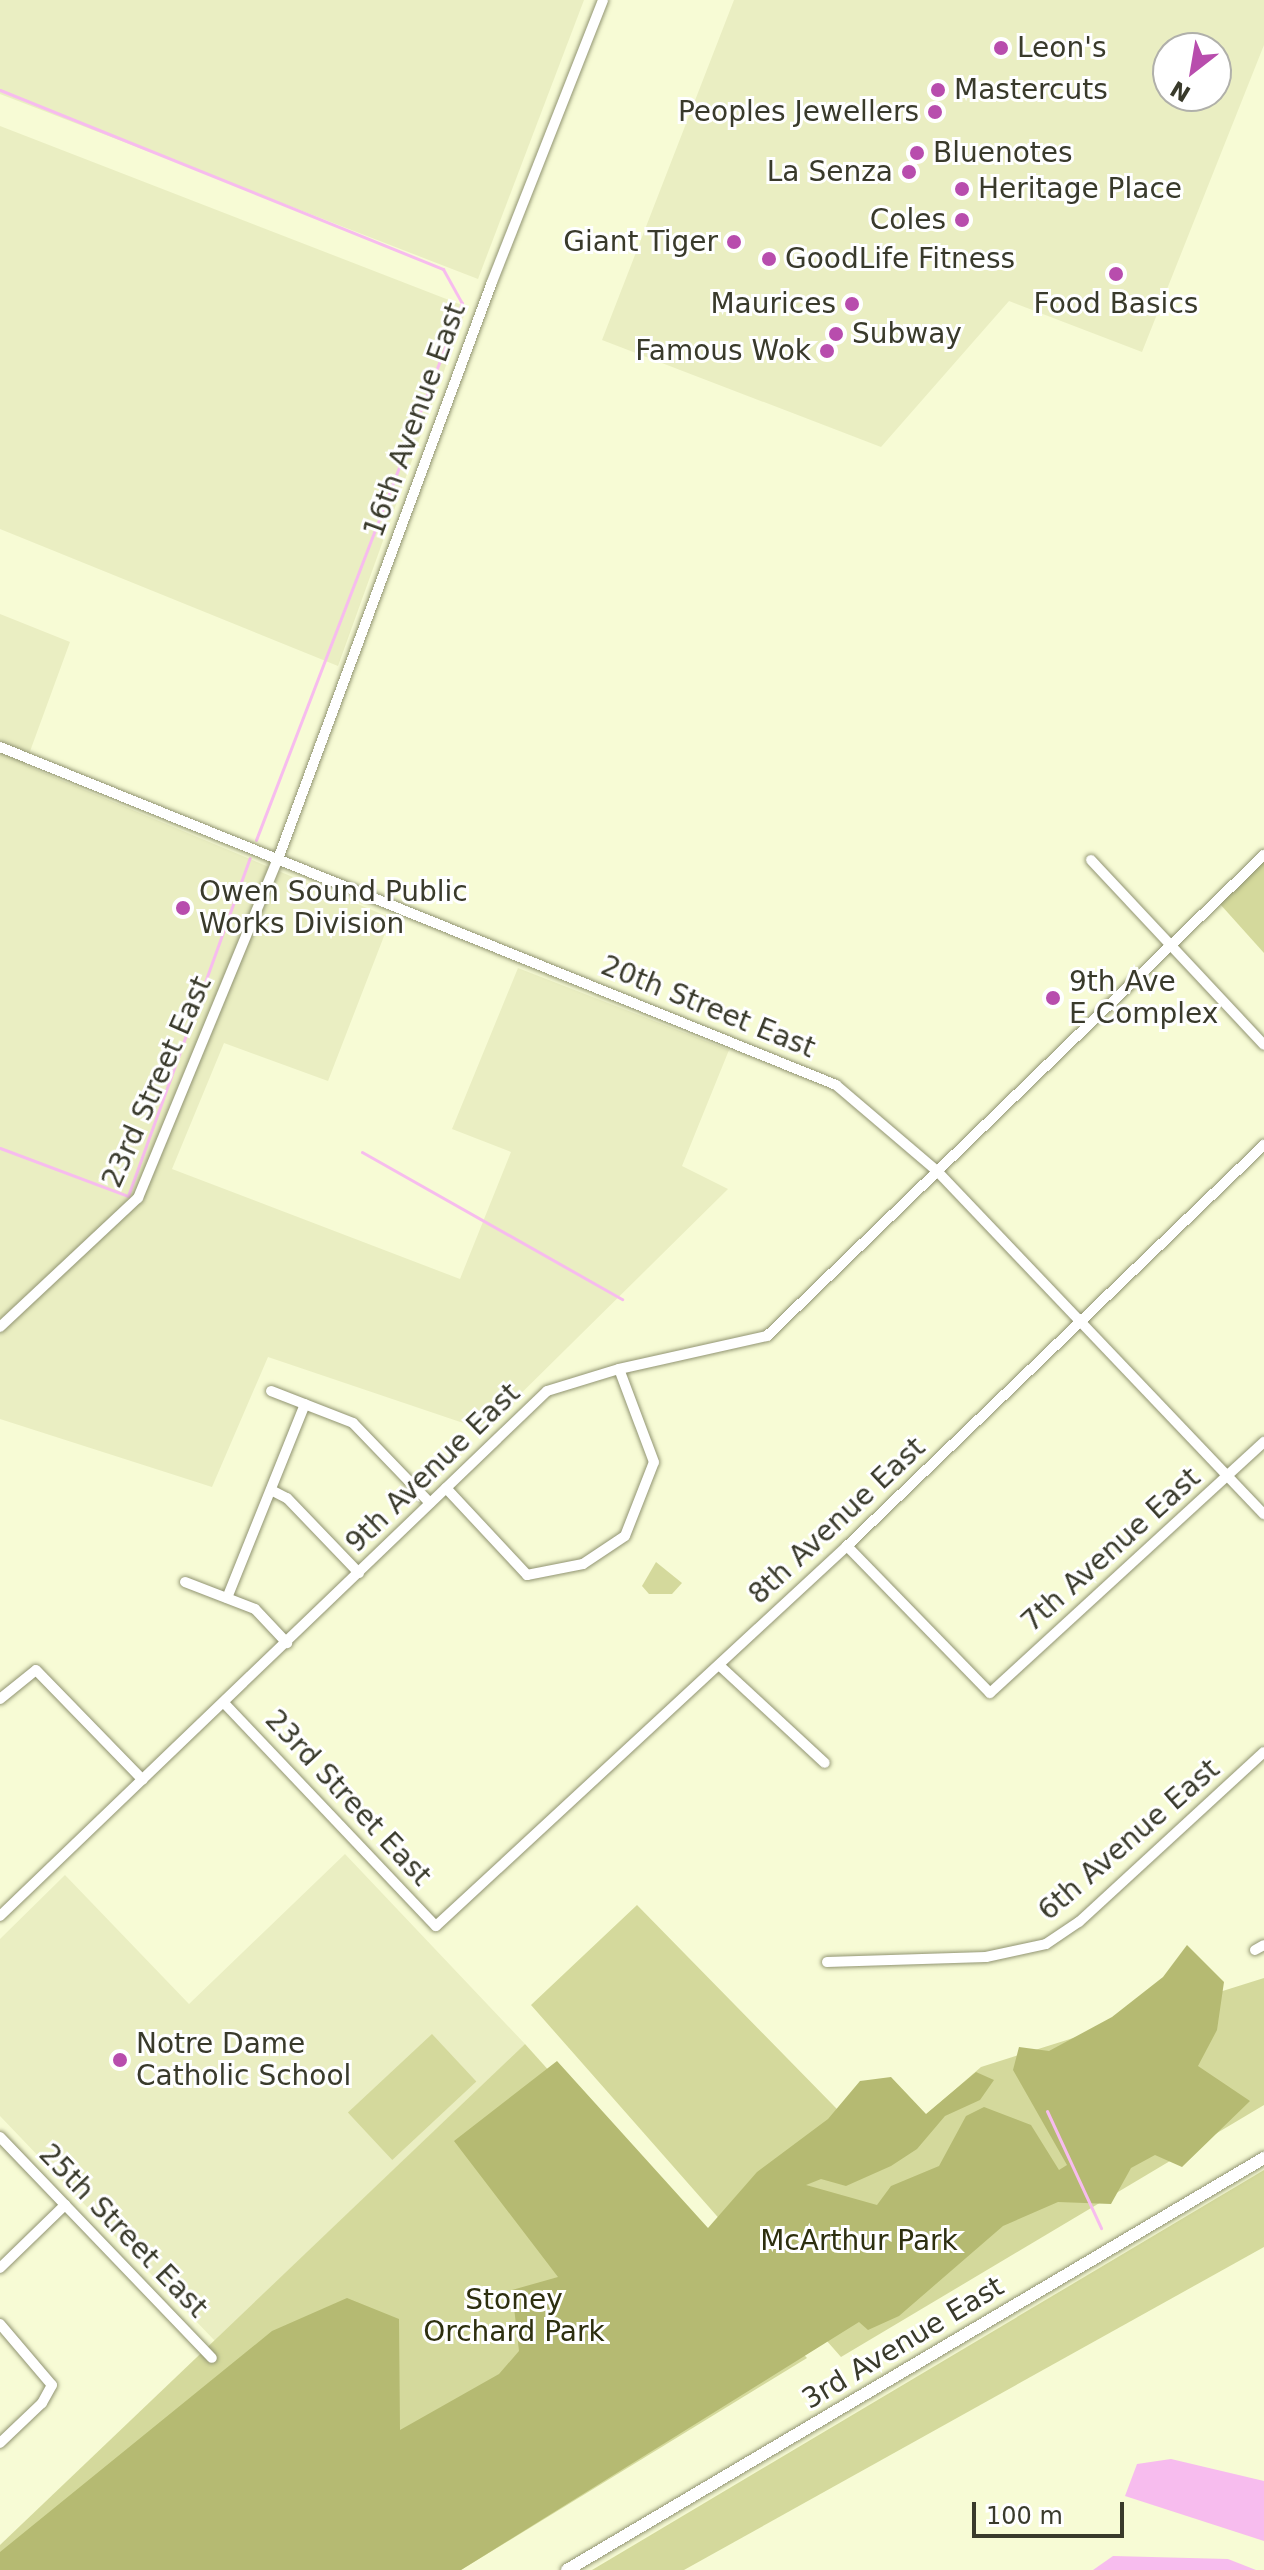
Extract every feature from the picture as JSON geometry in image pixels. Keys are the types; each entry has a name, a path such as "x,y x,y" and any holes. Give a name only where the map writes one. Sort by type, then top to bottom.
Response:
{"main road":[{"name":"3rd Avenue East","path":"567,2570 1264,2158"}],"street":[{"name":"16th Avenue East","path":"278,859 483,307 603,0"},
{"name":"20th Street East","path":"0,747 836,1085 937,1171 1264,1514"},
{"name":"9th Avenue East","path":"0,1916 225,1704 547,1391 619,1369 767,1336 1264,855"},
{"name":"23rd Street East","path":"0,1327 138,1198 278,859"},
{"path":"1091,860 1264,1045"},
{"name":"8th Avenue East","path":"436,1926 847,1546 1264,1145"},
{"path":"446,1488 527,1575 583,1564 625,1536 654,1462 619,1369"},
{"path":"271,1391 353,1423 430,1503"},
{"path":"227,1598 305,1404"},
{"name":"7th Avenue East","path":"847,1546 990,1693 1264,1442"},
{"path":"271,1490 287,1498 359,1573"},
{"path":"185,1582 255,1609 287,1643"},
{"path":"719,1665 825,1763"},
{"path":"0,1699 36,1670 143,1780"},
{"name":"23rd Street East","path":"225,1704 436,1926"},
{"name":"6th Avenue East","path":"827,1962 986,1957 1046,1944 1079,1922 1264,1752"},
{"name":"25th Street East","path":"0,2137 212,2358"},
{"path":"0,2268 65,2205"},
{"path":"0,2324 52,2385 42,2403 0,2443"}],"shaded area":[{"path":"0,0 584,0 478,279 0,94"},
{"name":"Heritage Place","path":"734,0 1264,0 1264,45 1142,352 1009,301 881,447 602,340"},
{"path":"0,126 467,307 338,666 0,529"},
{"path":"0,614 70,642 25,765 391,918 328,1081 224,1043 172,1169 460,1279 511,1152 452,1129 518,968 729,1050 682,1166 728,1189 484,1430 268,1357 212,1487 0,1419"},
{"path":"345,1854 525,2044 215,2341 0,2116 0,1939 65,1875 189,2004"},
{"path":"1171,2459 1264,2481 1264,2541 1125,2496 1137,2464"},
{"path":"1113,2556 1228,2559 1256,2570 1093,2570"}],"green space":[{"path":"1264,861 1264,953 1220,904"},
{"path":"656,1562 682,1583 672,1594 649,1594 642,1586"},
{"name":"McArthur Park","path":"637,1905 881,2154 981,2067 1264,1978 1264,2105 841,2357 531,2005"},
{"name":"Stoney Orchard Park","path":"1187,1945 1224,1982 1217,2030 1198,2066 1250,2101 1182,2167 1155,2155 1131,2168 1111,2204 1058,2202 1003,2226 899,2316 868,2330 859,2322 461,2570 0,2570 0,2552 272,2331 347,2298 399,2319 400,2430 499,2374 519,2351 512,2290 558,2277 454,2141 557,2061 708,2228 757,2172 828,2119 860,2081 891,2077 926,2114 976,2072 994,2080 980,2100 945,2116 917,2149 891,2166 846,2186 821,2179 806,2185 877,2205 891,2186 939,2166 966,2116 984,2107 1031,2125 1059,2170 1067,2165 1013,2070 1019,2047 1049,2051 1112,2017 1163,1977"},
{"path":"432,2034 476,2082 392,2160 348,2112"},
{"name":"Stoney Orchard Park","path":"525,2044 807,2358 461,2570 0,2570 0,2545"},
{"path":"1264,2170 1264,2247 684,2570 592,2570"}],"waterway":[{"path":"0,90 443,269 462,303 256,840"},
{"path":"0,1148 128,1196 250,858"},
{"path":"362,1152 622,1299"},
{"path":"1047,2111 1101,2228"}],"place":[{"name":"Leon's","path":"1001,48"},
{"name":"Mastercuts","path":"938,90"},
{"name":"Peoples Jewellers","path":"935,112"},
{"name":"Bluenotes","path":"917,153"},
{"name":"La Senza","path":"909,172"},
{"name":"Heritage Place","path":"962,189"},
{"name":"Coles","path":"962,220"},
{"name":"Giant Tiger","path":"734,242"},
{"name":"GoodLife Fitness","path":"769,259"},
{"name":"Food Basics","path":"1116,274"},
{"name":"Maurices","path":"852,304"},
{"name":"Subway","path":"836,334"},
{"name":"Famous Wok","path":"827,351"},
{"name":"Owen Sound Public Works Division","path":"183,908"},
{"name":"9th Ave E Complex","path":"1053,998"},
{"name":"Notre Dame Catholic School","path":"120,2060"}]}
